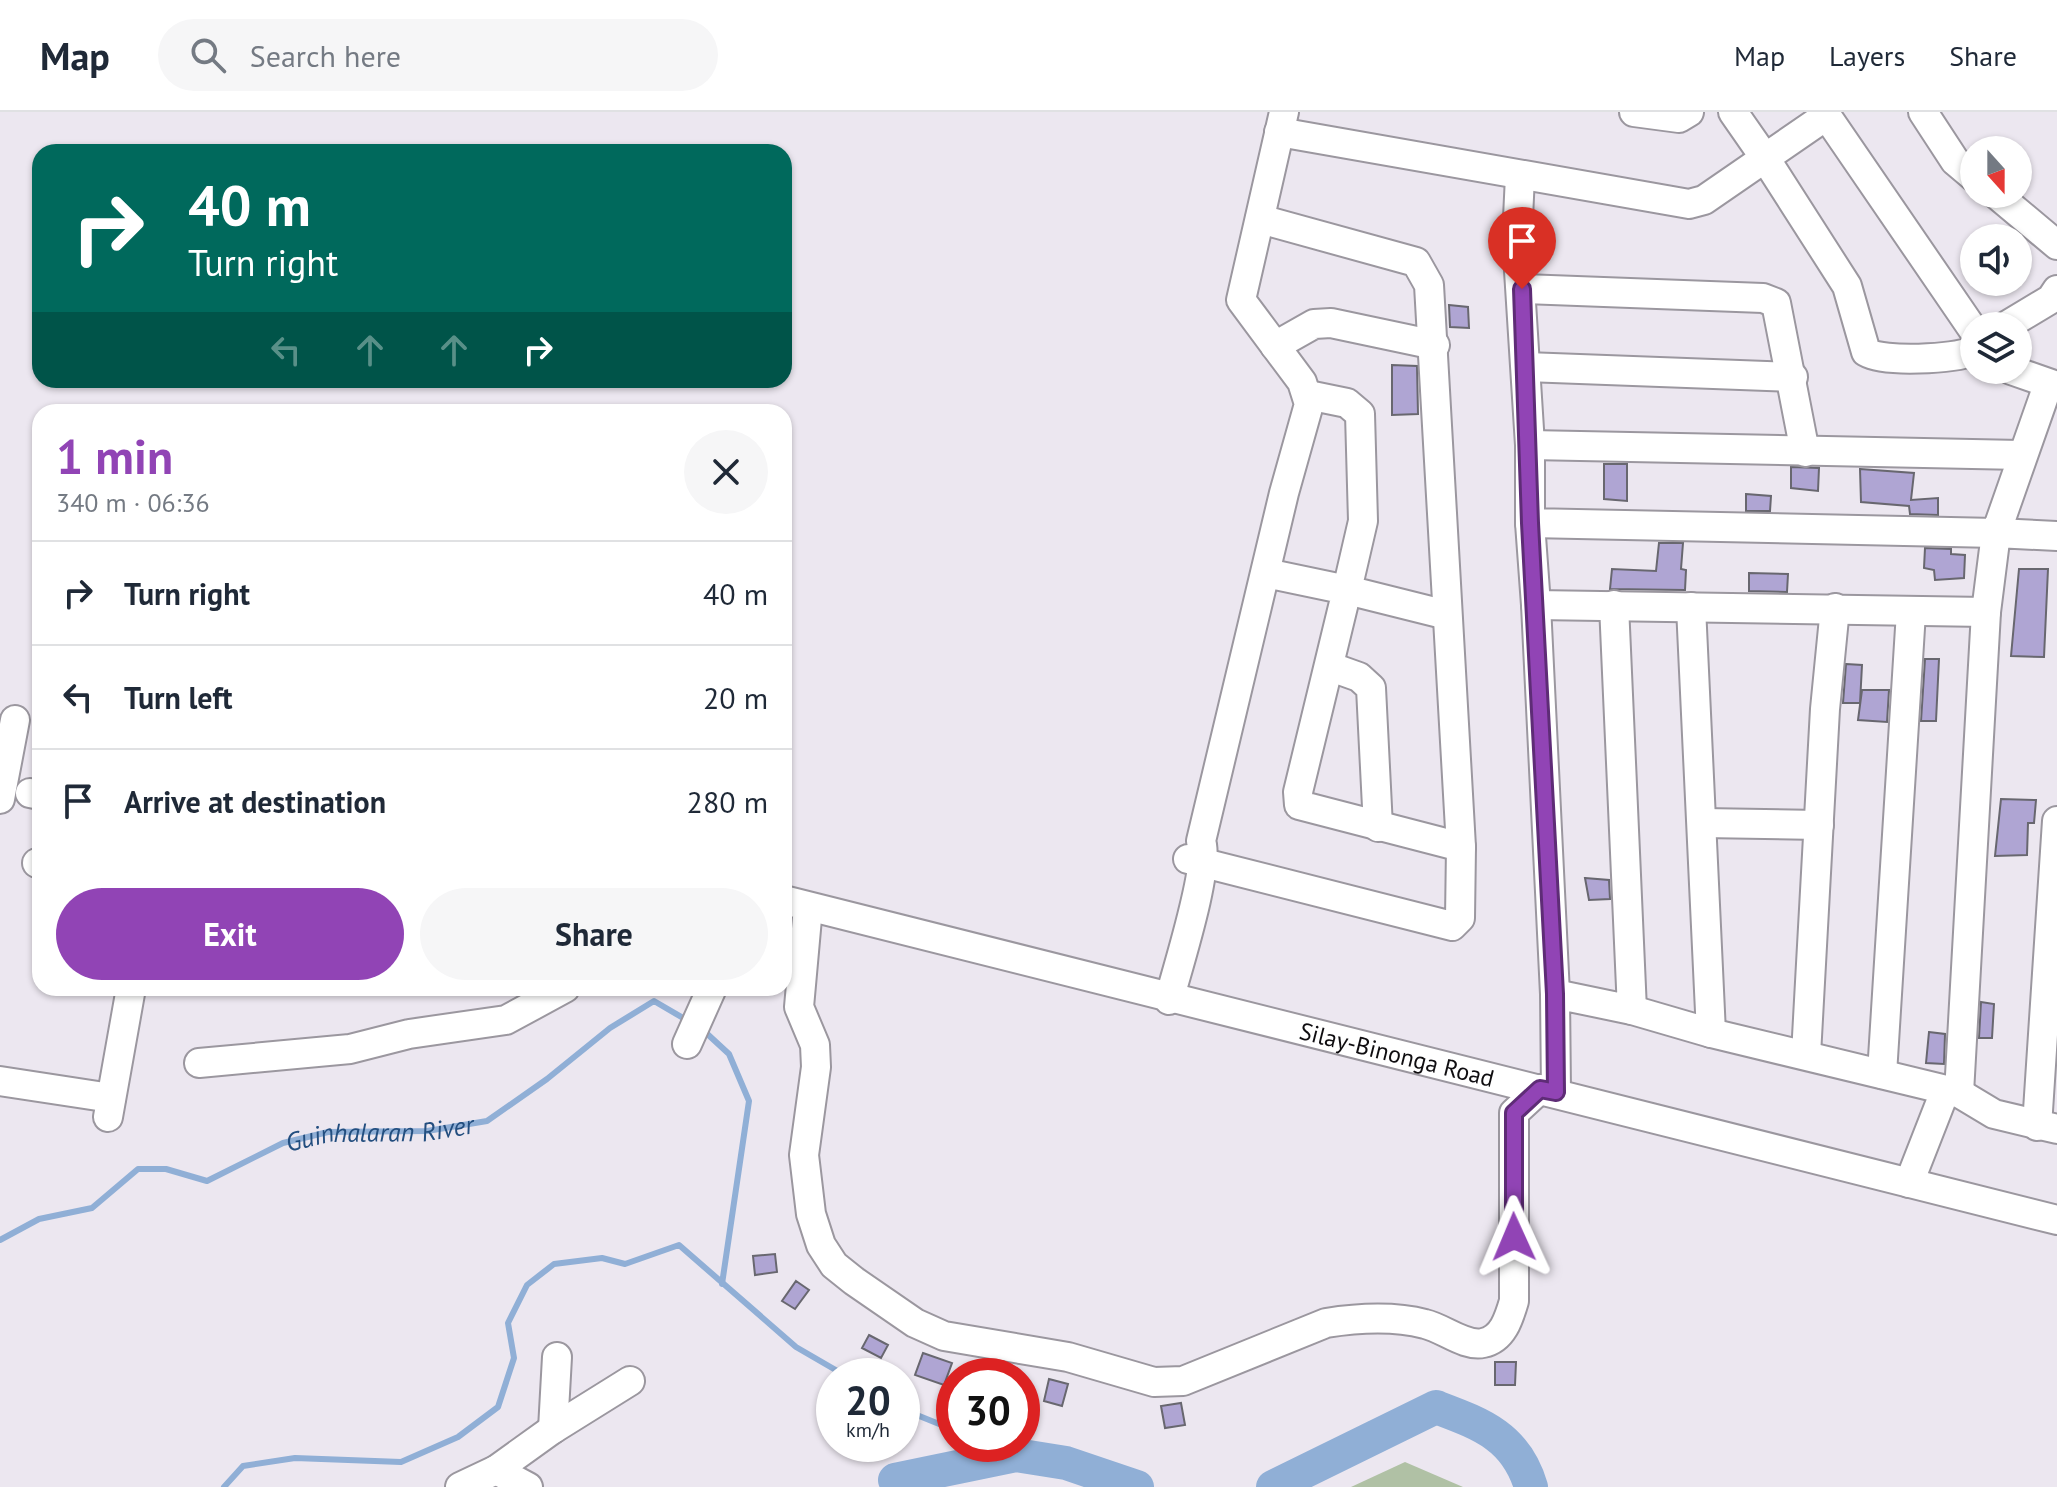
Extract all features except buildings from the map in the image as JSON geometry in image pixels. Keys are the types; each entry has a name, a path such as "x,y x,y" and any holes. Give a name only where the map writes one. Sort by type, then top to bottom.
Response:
{"street":[{"path":"1634,112 1679,118 1689,112"},
{"path":"1733,112 1847,286 1866,352 1882,357 1960,353"},
{"path":"1923,112 1960,165"},
{"path":"1162,998 1284,493 1307,422 1308,395 1241,300 1282,122 1520,176 1689,204 1704,200 1825,114 1961,312"},
{"path":"796,903 799,1007 815,1045 816,1067 804,1155 811,1214 821,1245 834,1265 915,1323 944,1336 1068,1357 1154,1382 1183,1381 1326,1323 1349,1319 1414,1322 1475,1344 1486,1343 1508,1322 1514,1301 1514,1113 1548,1090 1555,994 1530,523 1530,445 1517,239 1520,176"},
{"path":"2013,208 2057,245"},
{"path":"1197,854 1452,926 1460,918 1461,847 1435,345 1429,285 1416,262 1260,219"},
{"path":"1522,289 1763,298 1776,303 1793,377 1805,452"},
{"path":"2029,312 2051,299 2057,290"},
{"path":"1275,346 1314,324 1331,323 1435,345"},
{"path":"1526,367 1793,377"},
{"path":"1909,1183 1952,1092 1986,612 1996,533 2021,455 2052,386 2032,378"},
{"path":"1308,395 1347,403 1360,414 1363,521 1298,800 1303,808 1461,847"},
{"path":"1530,445 2021,455"},
{"path":"1530,523 2057,536"},
{"path":"1266,573 1447,615"},
{"path":"1536,605 1986,612"},
{"path":"1614,605 1632,1010"},
{"path":"1691,607 1711,1033"},
{"path":"1806,1055 1835,608"},
{"path":"1882,1074 1911,612"},
{"path":"1331,667 1359,677 1371,688 1378,827"},
{"path":"0,799 18,721"},
{"path":"1555,994 1632,1010 1711,1033 1952,1092 1994,1114 2047,1128 2057,821"},
{"path":"1703,823 1819,825"},
{"name":"Silay-Binonga Road","path":"796,903 1162,998 1548,1090 2057,1220"},
{"path":"0,1081 109,1107 130,996"},
{"path":"199,1063 350,1049 409,1034 506,1020 550,996"},
{"path":"553,1429 557,1357"},
{"path":"460,1487 496,1470 553,1429 630,1381"},
{"path":"496,1470 528,1487"}],"green space":[{"path":"1405,1462 1463,1487 1351,1487"}],"waterway":[{"name":"Guinhalaran River","path":"0,1240 39,1219 92,1208 138,1169 166,1169 207,1181 283,1143 328,1132 427,1131 487,1121 547,1079 610,1028 654,1001 690,1022"},
{"name":"Guinhalaran River","path":"703,1030 729,1054 749,1101 722,1284"},
{"path":"224,1487 243,1466 295,1458 401,1462 458,1437 498,1407 514,1358 508,1323 527,1285 554,1264 602,1258 625,1264 679,1245 796,1347 816,1359"},
{"name":"Guinhalaran River","path":"1273,1487 1436,1407 1495,1434 1516,1455 1531,1487"},
{"name":"Guinhalaran River","path":"920,1416 936,1423"},
{"name":"Guinhalaran River","path":"895,1480 1016,1455 1066,1463 1137,1487"}],"route":[{"path":"1514,1237 1514,1113 1540,1089 1556,1092 1555,994 1530,523 1530,445 1522,289"}]}
